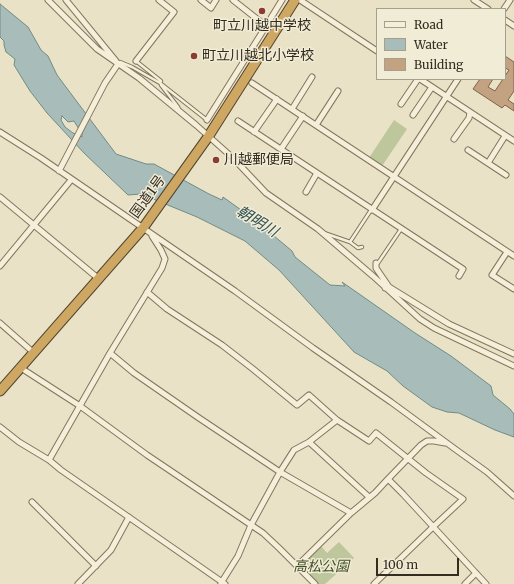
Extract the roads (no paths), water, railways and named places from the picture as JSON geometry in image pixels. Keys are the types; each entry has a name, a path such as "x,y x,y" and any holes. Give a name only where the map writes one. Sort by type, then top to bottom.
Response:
{"highway":[{"name":"国道1号","path":"0,391 99,279 147,230 150,219 208,137 295,0"}],"street":[{"path":"48,0 97,49 138,78 180,112 233,158 266,193 322,233 387,287 426,324 514,366"},
{"path":"66,0 118,64"},
{"path":"136,61 174,12 159,0"},
{"path":"201,0 211,8 216,0"},
{"path":"233,0 266,26"},
{"path":"207,120 282,0"},
{"path":"300,0 376,50"},
{"path":"474,0 486,8"},
{"path":"59,171 105,83 118,64"},
{"path":"292,109 312,77"},
{"path":"401,104 418,80"},
{"path":"421,80 514,141"},
{"path":"372,210 457,80"},
{"path":"252,83 514,256"},
{"path":"413,115 432,87"},
{"path":"316,125 338,91"},
{"path":"254,132 277,99"},
{"path":"454,139 469,118 470,112"},
{"path":"281,149 303,116"},
{"path":"238,121 463,269 459,276"},
{"path":"0,132 147,230 235,291 487,472 514,496"},
{"path":"488,163 505,136"},
{"path":"468,150 506,175"},
{"path":"306,192 317,173"},
{"path":"0,266 71,180"},
{"path":"0,197 99,279"},
{"path":"49,460 110,353 162,268 165,259 161,250 147,230"},
{"path":"507,252 492,275 514,289"},
{"path":"377,263 376,268 387,287 444,322 514,354"},
{"path":"147,292 167,309 222,345 253,368 297,406 309,395 337,420 369,441 376,433 463,499 374,584"},
{"path":"0,323 34,353"},
{"path":"110,353 134,373 280,472 351,513"},
{"path":"21,368 80,406 269,538 315,584"},
{"path":"0,427 19,442 49,460 222,583 238,556 251,525 280,472 294,450 309,442 337,420"},
{"path":"297,566 351,513 375,493 408,458 427,441 450,445"},
{"path":"309,442 369,498"},
{"path":"388,479 486,584"},
{"path":"32,502 96,566"},
{"path":"78,584 111,550 129,517"},
{"path":"465,584 476,573"}],"lane":[{"path":"136,61 161,81 160,83 180,112"},
{"path":"118,64 120,62 132,67 160,83 207,120"},
{"path":"350,242 372,210"},
{"path":"377,263 401,229"},
{"path":"322,233 350,242 358,248 362,247"}],"water":[{"name":"朝明川","path":"0,4 28,27 41,50 48,56 57,75 116,154 146,164 154,164 209,194 222,200 223,197 255,220 292,251 295,257 330,285 345,286 342,282 451,356 491,386 493,395 514,414 514,437 459,413 447,412 432,407 403,386 387,371 354,352 279,270 245,241 197,217 141,194 128,195 84,153 47,113 30,91 14,65 15,59 6,52 4,41 0,37","holes":["62,116 68,122 74,121 82,134 82,137 65,127 61,120"]}],"place":[{"name":"町立川越中学校","path":"262,11"},
{"name":"町立川越北小学校","path":"194,56"},
{"name":"川越郵便局","path":"216,160"}],"park label":[{"name":"高松公園","path":"321,567"}]}
